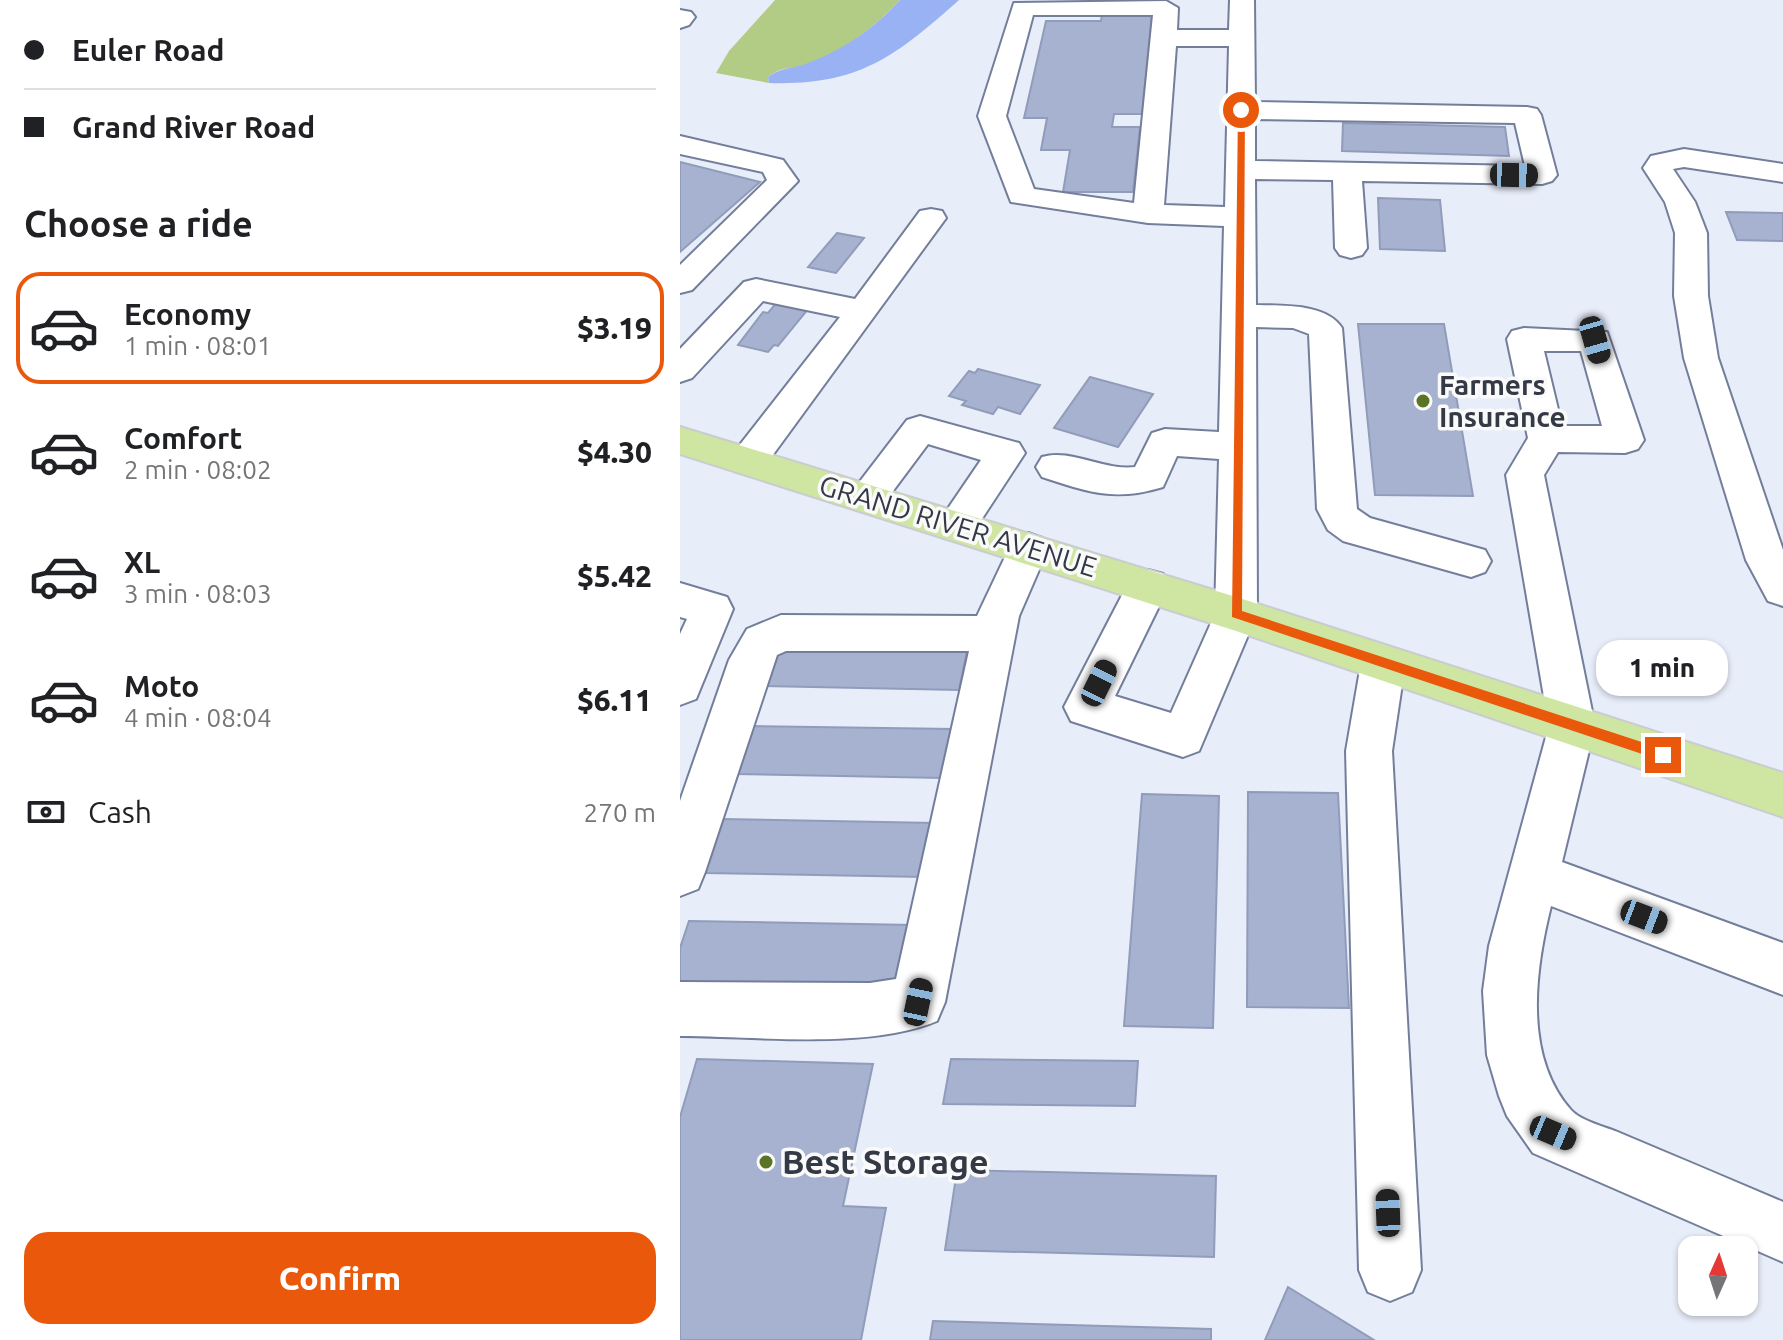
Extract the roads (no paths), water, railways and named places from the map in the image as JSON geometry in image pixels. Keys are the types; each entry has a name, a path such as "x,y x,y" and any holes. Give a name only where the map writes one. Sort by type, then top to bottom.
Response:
{"main road":[{"name":"GRAND RIVER AVENUE","path":"680,440 1236,614 1783,795"}],"street":[{"path":"1148,586 1087,707 1183,737 1236,614 1242,0"},
{"path":"1148,214 1166,8 1023,8 992,116 1022,196 1148,214 1239,217"},
{"path":"1164,38 1241,38"},
{"path":"1240,170 1542,175 1527,115 1241,110"},
{"path":"680,145 773,166 783,181 680,283"},
{"path":"1783,173 1684,158 1661,162 1658,168 1680,202 1691,233 1691,296 1701,358 1766,560 1783,589"},
{"path":"1347,172 1351,248"},
{"path":"748,461 931,218"},
{"path":"680,370 756,289 863,311"},
{"path":"1239,316 1297,317 1325,328 1337,509 1342,519 1357,530 1471,561"},
{"path":"867,497 920,429 1006,453 956,526"},
{"path":"1547,439 1525,475 1572,726 1515,946 1510,991 1515,1055 1527,1096 1553,1133 1783,1232"},
{"path":"1055,467 1097,480 1128,485 1149,477 1165,442 1238,447"},
{"path":"680,1009 870,1010 918,1002 998,616 1028,549"},
{"path":"680,600 712,609 680,686"},
{"path":"680,872 751,660 762,642 781,633 994,634"},
{"path":"1383,664 1369,751 1390,1270"},
{"path":"1534,876 1783,969"}],"water":[{"path":"900,0 959,0 915,37 874,64 828,79 769,83 768,77 773,74 808,63 846,45 869,29"}],"place":[{"name":"Farmers Insurance","path":"1423,401"},
{"name":"Best Storage","path":"766,1162"}]}
